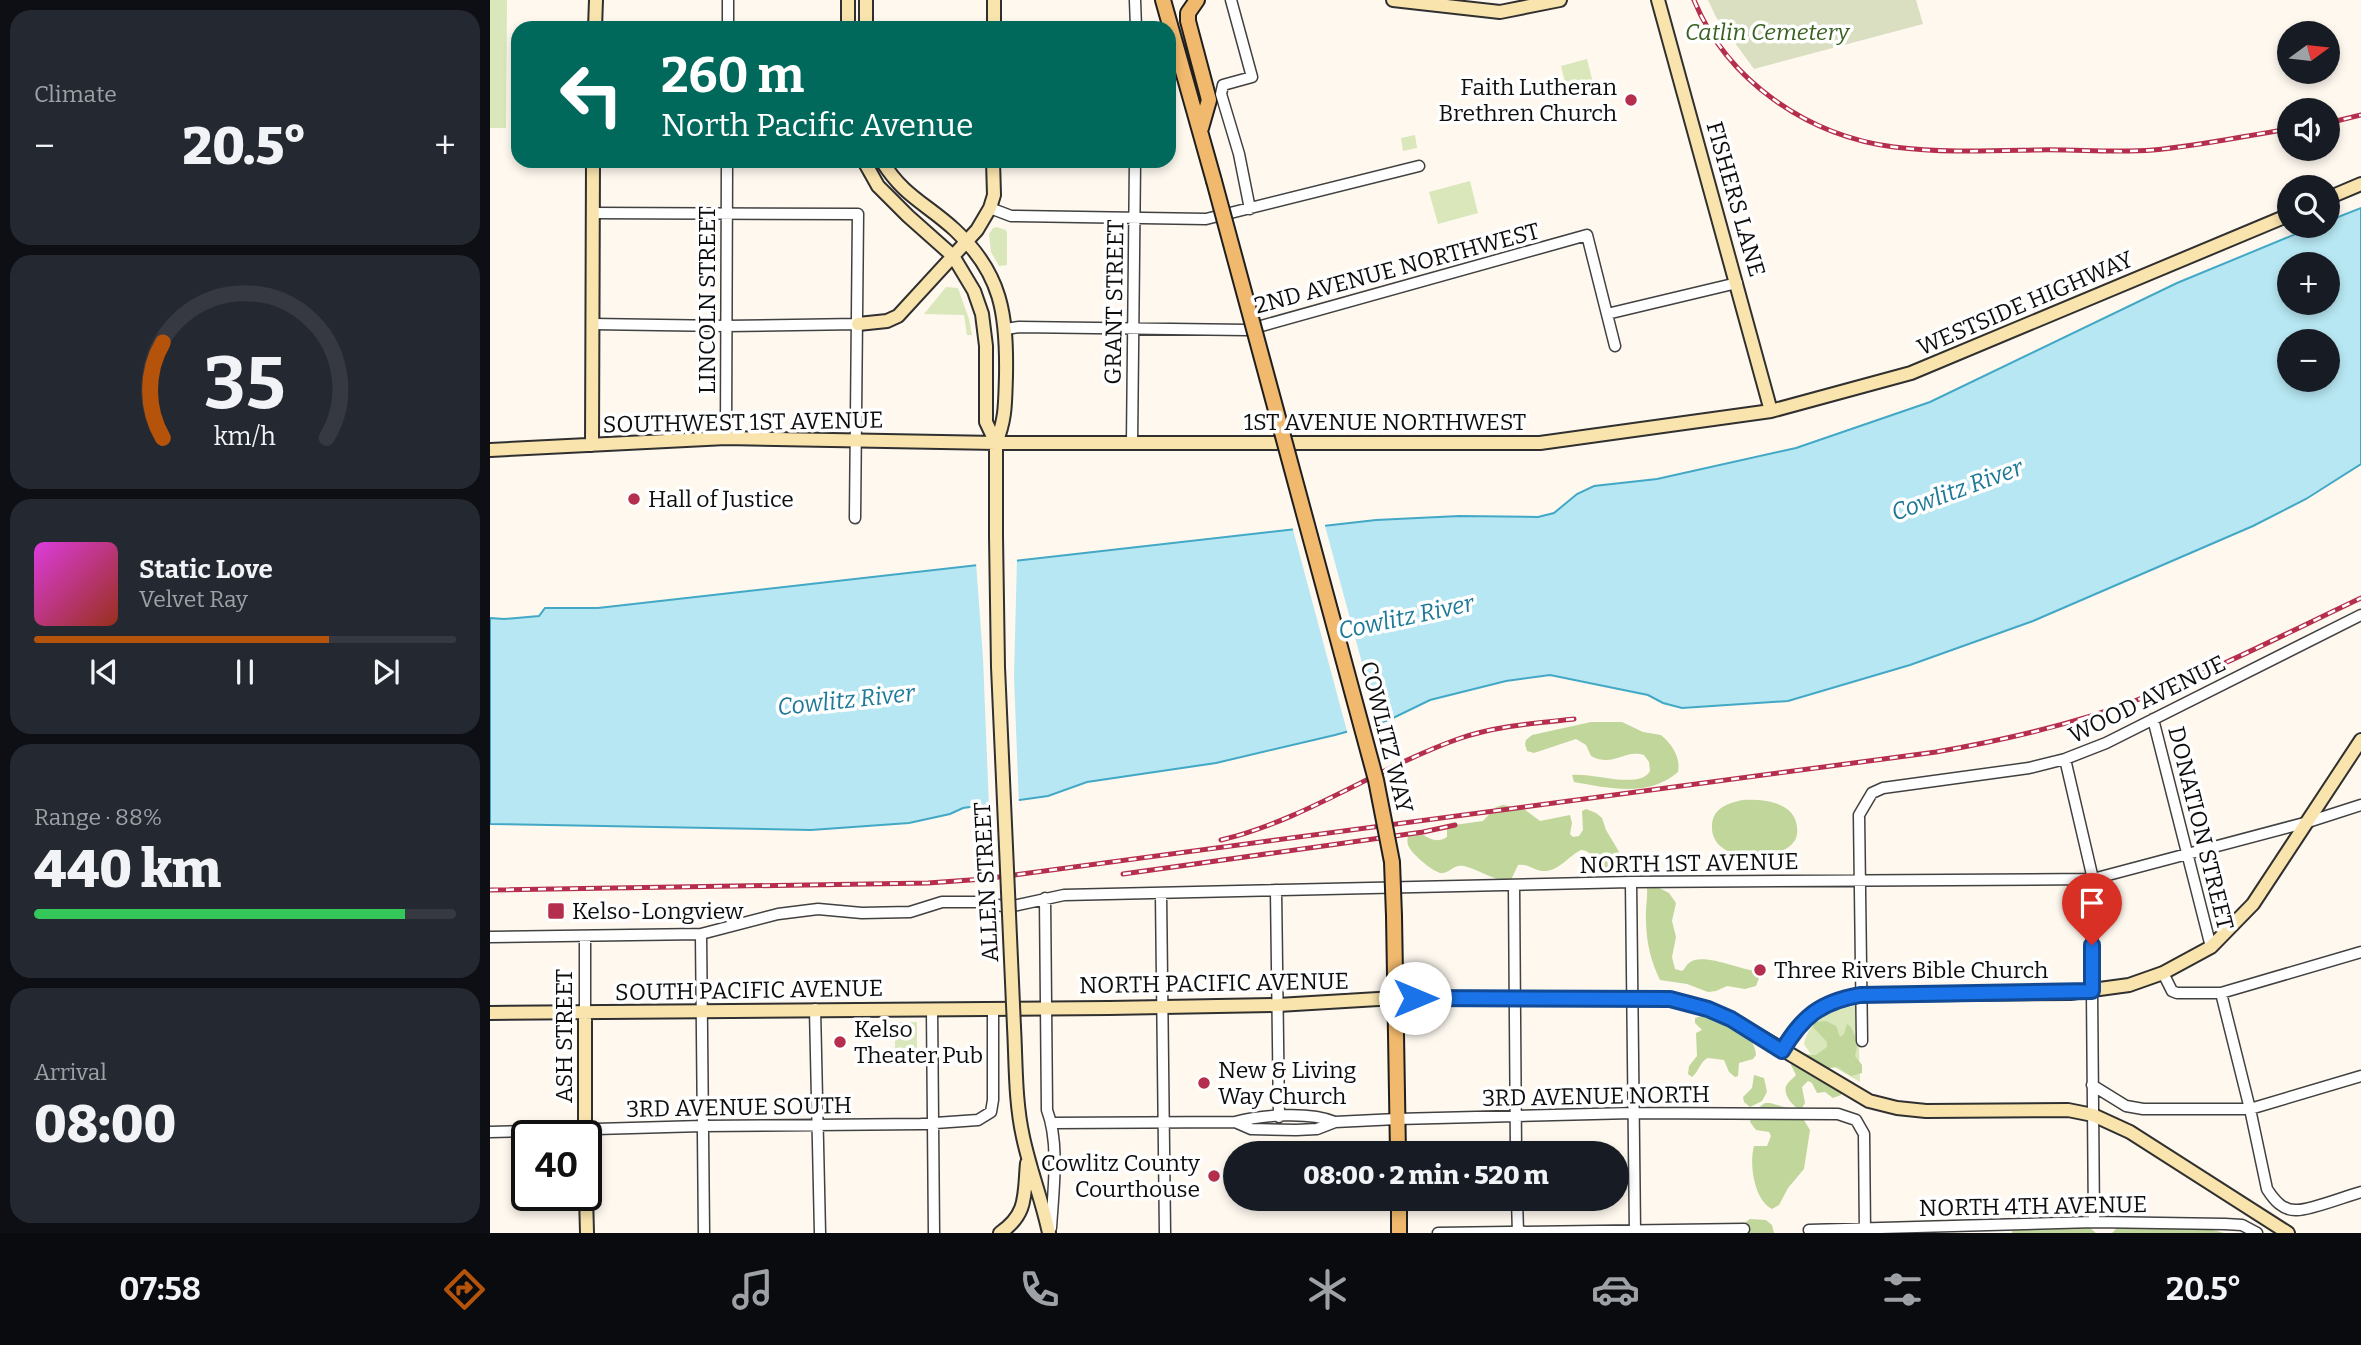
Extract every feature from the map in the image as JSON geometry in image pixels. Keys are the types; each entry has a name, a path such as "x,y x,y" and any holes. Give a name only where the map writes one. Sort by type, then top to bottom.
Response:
{"main road":[{"name":"COWLITZ WAY","path":"1163,0 1169,21"},
{"path":"1197,0 1188,13 1188,21 1209,100 1200,129"},
{"name":"COWLITZ WAY","path":"1176,45 1376,780 1392,862 1398,1141"},
{"path":"1399,1211 1399,1233"}],"street":[{"path":"595,21 596,0"},
{"path":"728,0 728,21"},
{"path":"848,0 848,21"},
{"path":"866,0 866,21"},
{"path":"993,21 994,0"},
{"path":"1135,0 1136,21"},
{"path":"1231,0 1252,77 1223,85 1221,94 1239,154 1250,209"},
{"path":"1393,0 1500,12 1560,0"},
{"name":"FISHERS LANE","path":"1658,0 1771,411"},
{"path":"990,208 1011,216 1206,219 1419,166"},
{"path":"592,444 593,168"},
{"name":"LINCOLN STREET","path":"726,438 727,168"},
{"path":"868,168 878,186 953,256 974,291 982,314 986,356 986,421 996,443"},
{"path":"887,168 910,197 935,214 981,258 996,289 1006,329 1005,421 996,443"},
{"path":"592,324 726,326 887,321 898,316 977,230 994,195 993,168"},
{"name":"GRANT STREET","path":"1132,443 1135,168"},
{"path":"2340,193 2361,184"},
{"path":"592,213 858,214 855,518"},
{"name":"WESTSIDE HIGHWAY","path":"1771,411 1911,373 2277,220"},
{"name":"2ND AVENUE NORTHWEST","path":"1006,329 1132,327 1247,330 1587,236 1607,314"},
{"path":"1615,346 1607,314 1737,283"},
{"name":"1ST AVENUE NORTHWEST","path":"996,443 1540,443 1771,411"},
{"name":"SOUTHWEST 1ST AVENUE","path":"490,450 726,438 996,443"},
{"name":"ALLEN STREET","path":"996,443 998,667 1019,1113 1050,1233"},
{"name":"WOOD AVENUE","path":"1861,879 1859,814 1872,793 1896,785 2029,768 2065,759 2106,743 2361,615"},
{"name":"DONATION STREET","path":"2153,719 2211,947"},
{"path":"1782,1051 1794,1030 1810,1015 1825,1005 1860,995 2092,991 2129,985 2163,973 2211,947 2253,904 2361,740"},
{"path":"2065,759 2093,879 2094,1222"},
{"name":"NORTH 1ST AVENUE","path":"701,934 778,914 818,909 862,913 910,912 942,901 982,902 1008,907 1064,895 1631,882 2093,879 2308,822 2361,805"},
{"path":"1861,879 1862,1041"},
{"path":"1631,882 1635,1231"},
{"path":"1514,885 1516,1141"},
{"path":"1276,890 1279,1117"},
{"path":"1161,894 1165,1233"},
{"name":"ALLEN STREET","path":"1045,898 1047,1110 1052,1123 1054,1191 1050,1233"},
{"path":"490,937 701,934 704,1233"},
{"name":"ASH STREET","path":"585,937 585,1120"},
{"path":"2163,973 2172,991 2177,993 2221,993 2361,953"},
{"path":"2221,993 2267,1189 2280,1205 2297,1210 2361,1192"},
{"name":"NORTH PACIFIC AVENUE","path":"1009,1007 1278,1005 1395,998 1670,999 1708,1009 1731,1019 1869,1101 1926,1111 2067,1110 2093,1115 2130,1132 2288,1233"},
{"name":"SOUTH PACIFIC AVENUE","path":"490,1013 701,1013 1009,1007"},
{"name":"3RD AVENUE SOUTH","path":"602,1132 702,1126 817,1126 978,1120 988,1115 993,1100 993,1008"},
{"path":"816,1009 820,1233"},
{"path":"932,1009 934,1233"},
{"path":"2092,1085 2126,1106 2143,1110 2250,1109 2361,1076"},
{"name":"3RD AVENUE NORTH","path":"1235,1122 1251,1129 1296,1130 1317,1129 1335,1122 1397,1119 1632,1114 1824,1113 1848,1116 1856,1121 1864,1134 1865,1231"},
{"name":"3RD AVENUE NORTH","path":"1052,1123 1235,1122 1251,1118 1321,1116 1335,1122"},
{"name":"3RD AVENUE SOUTH","path":"490,1132 511,1132"},
{"path":"1000,1233 1015,1222 1022,1210 1028,1156"},
{"path":"586,1211 587,1233"},
{"path":"1517,1211 1518,1232"},
{"name":"NORTH 4TH AVENUE","path":"1809,1230 1865,1231 2094,1222 2234,1225 2257,1233"},
{"path":"1437,1233 1744,1229"}],"green space":[{"path":"490,0 507,0 506,128 490,128"},
{"name":"Catlin Cemetery","path":"1708,0 1916,0 1923,24 1754,69 1716,17"},
{"path":"1587,59 1594,87 1568,94 1561,66"},
{"path":"1415,135 1417,148 1403,151 1401,138"},
{"path":"1470,181 1478,213 1438,224 1429,192"},
{"path":"997,227 1007,233 1007,265 999,266 991,252 989,234"},
{"path":"946,287 958,288 972,335 967,335 964,315 924,314"},
{"path":"1591,722 1622,722 1643,732 1661,735 1675,752 1678,772 1666,780 1641,788 1601,787 1574,782 1572,775 1636,779 1645,777 1650,771 1649,762 1644,755 1637,754 1599,759 1591,756 1586,745 1576,739 1534,753 1527,751 1526,740 1532,735"},
{"path":"1743,800 1771,802 1788,809 1797,824 1797,834 1792,844 1782,851 1768,855 1737,854 1724,849 1715,839 1713,819 1722,807"},
{"path":"1503,805 1524,809 1540,821 1570,815 1570,834 1573,837 1579,836 1583,830 1582,811 1586,809 1596,813 1602,818 1624,864 1603,872 1589,853 1581,850 1551,870 1542,871 1518,865 1511,880 1505,880 1464,866 1440,873 1419,859 1408,845 1409,831 1441,840 1447,837 1447,826 1483,821 1496,807"},
{"path":"1646,881 1669,893 1676,903 1672,921 1676,937 1672,957 1675,969 1682,971 1695,960 1721,962 1755,971 1759,978 1756,986 1745,989 1727,986 1708,992 1687,984 1660,980 1647,936"},
{"path":"1858,1005 1860,1082 1810,1053 1804,1044 1817,1021 1832,1012"},
{"path":"1705,1012 1744,1033 1754,1047 1756,1055 1753,1059 1739,1063 1738,1076 1735,1077 1729,1072 1724,1060 1708,1058 1692,1077 1688,1074 1689,1066 1697,1056 1696,1033 1702,1030 1695,1023 1695,1018"},
{"path":"1826,1021 1836,1026 1840,1037 1847,1024 1851,1027 1858,1043 1855,1056 1862,1065 1862,1073 1851,1076 1837,1067 1830,1068 1829,1071 1841,1086 1841,1095 1833,1098 1825,1092 1817,1093 1808,1081 1802,1087 1805,1103 1802,1108 1797,1108 1789,1100 1785,1090 1796,1075 1790,1063 1802,1054 1816,1055 1827,1047 1827,1042 1813,1027 1814,1022"},
{"path":"895,1022 917,1022 917,1066 895,1066"},
{"path":"1754,1075 1764,1078 1767,1092 1762,1101 1750,1107 1743,1097 1752,1088"},
{"path":"1765,1103 1791,1109 1802,1117 1810,1130 1804,1169 1788,1188 1779,1205 1772,1209 1757,1190 1752,1162 1754,1146 1767,1146 1771,1136 1769,1132 1756,1130 1750,1122 1754,1111"},
{"path":"1750,1219 1766,1220 1772,1225 1774,1233 1739,1233 1740,1226"},
{"path":"2013,1225 2089,1227 2096,1233 2012,1233"},
{"path":"2119,1226 2202,1227 2224,1233 2112,1233"}],"water":[{"name":"Cowlitz River","path":"2361,208 2361,464 2306,499 2253,526 2033,621 1910,665 1788,701 1682,708 1663,703 1648,695 1550,675 1506,681 1430,700 1389,720 1335,735 1216,763 1087,782 1048,796 963,808 950,814 909,823 811,830 490,824 490,618 539,616 545,608 598,608 1376,520 1459,516 1538,517 1554,513 1577,494 1594,486 1657,479 1796,448 1930,402 2177,283 2286,238 2340,238 2340,216"}],"pier":[{"path":"1324,522 1379,726 1348,735 1292,526"},
{"path":"1017,558 1014,677 1019,805 989,808 976,563"}],"railway":[{"path":"1694,0 1727,56 1774,100 1831,131 1862,141 1894,147 1947,151 2138,151 2277,131"},
{"path":"2340,120 2361,115"},
{"path":"490,890 928,883 984,879 1936,752 2038,731 2112,709 2166,689 2361,598"},
{"path":"1221,840 1282,820 1458,739 1501,728 1574,719"},
{"path":"1123,874 1423,832 1455,825"}],"place":[{"name":"Faith Lutheran Brethren Church","path":"1631,100"},
{"name":"Hall of Justice","path":"634,499"},
{"name":"Kelso-Longview","path":"556,911"},
{"name":"Three Rivers Bible Church","path":"1760,970"},
{"name":"Kelso Theater Pub","path":"840,1042"},
{"name":"New & Living Way Church","path":"1204,1083"},
{"name":"Cowlitz County Courthouse","path":"1214,1176"}],"route":[{"path":"1415,998 1670,999 1708,1009 1731,1019 1782,1051 1802,1021 1825,1005 1860,995 2092,991 2092,945"}]}
